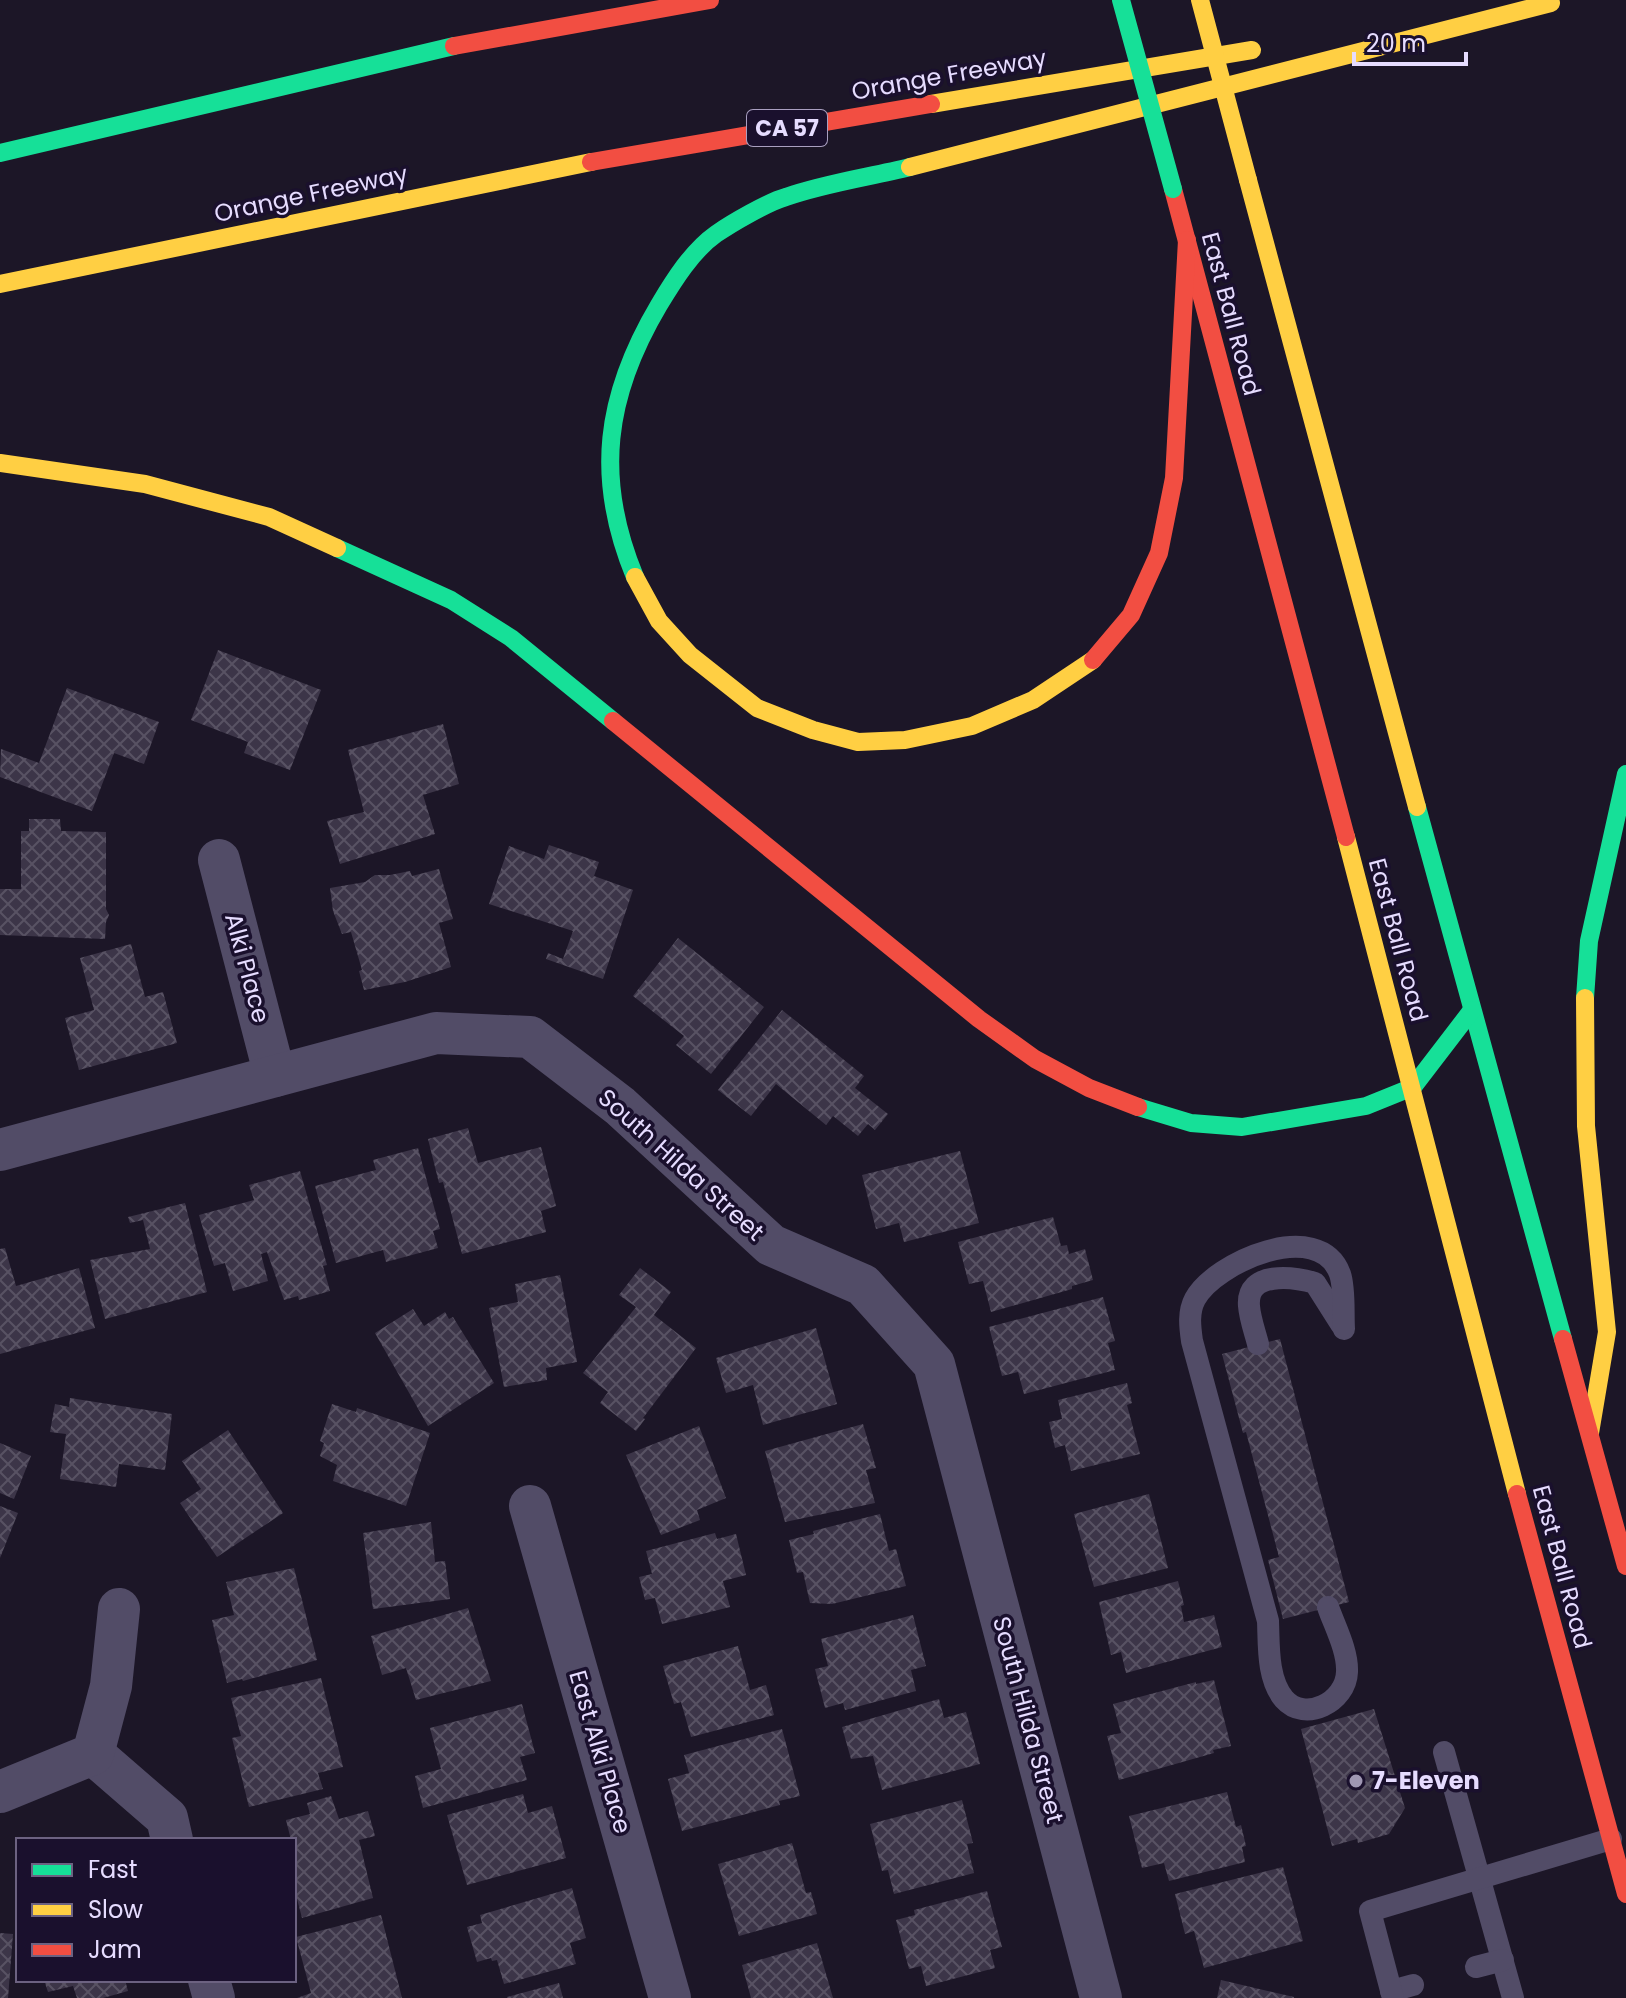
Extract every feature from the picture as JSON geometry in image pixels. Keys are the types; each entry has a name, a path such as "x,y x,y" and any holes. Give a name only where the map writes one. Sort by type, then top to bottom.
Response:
{"main road":[{"path":"0,153 648,0"},
{"path":"487,38 710,0"},
{"name":"East Ball Road","path":"1121,0 1413,1087 1496,1416 1626,1894"},
{"path":"1200,0 1472,1010 1626,1566"},
{"path":"1350,35 1558,2"},
{"path":"1187,240 1174,478 1159,553 1131,615 1094,660 1033,700 972,726 905,740 858,742 813,730 757,708 690,655 659,621 634,575 616,519 609,468 616,400 629,360 676,276 715,235 784,197 984,150 1558,2"},
{"name":"Orange Freeway","path":"0,284 577,164 1273,47"},
{"path":"0,463 145,484 269,517 451,600 511,638 979,1019 1035,1059 1089,1088 1143,1109 1191,1123 1242,1127 1366,1106 1413,1087 1472,1010"},
{"path":"1590,1433 1607,1332 1586,1126 1584,1014 1589,941 1626,774"}],"street":[{"name":"Alki Place","path":"219,860 275,1076"},
{"name":"South Hilda Street","path":"0,1150 436,1033 530,1037 620,1106 771,1245 863,1285 934,1364 1101,1998"},
{"name":"East Alki Place","path":"530,1506 670,1998"},
{"path":"93,1754 111,1686 119,1609"},
{"path":"0,1792 93,1754"},
{"path":"93,1754 167,1818 172,1838"}],"lane":[{"path":"1258,1344 1249,1296 1259,1285 1273,1278 1293,1277 1315,1283 1344,1329 1340,1274 1330,1258 1312,1247 1291,1247 1248,1258 1206,1284 1193,1301 1189,1321 1268,1621 1270,1662 1282,1697 1292,1706 1306,1710 1331,1702 1341,1691 1347,1675 1346,1659 1328,1607"},
{"path":"1444,1752 1513,1998"},
{"path":"1413,1985 1392,1995 1370,1911 1611,1839"},
{"path":"1476,1967 1503,1960"}],"building":[{"path":"218,650 321,690 290,770 244,753 248,742 191,720"},
{"path":"67,688 159,722 144,764 114,753 92,811 0,777 1,749 39,763"},
{"path":"443,724 459,784 423,795 435,834 340,864 327,821 364,812 348,750"},
{"path":"29,819 60,819 61,831 106,832 106,909 109,915 105,939 0,935 0,889 21,889 21,831 29,831"},
{"path":"549,845 599,862 594,876 633,890 603,979 546,959 548,953 563,959 573,931 489,904 509,846 544,859"},
{"path":"439,869 453,919 439,923 451,967 405,982 364,990 359,971 362,970 351,932 342,934 333,911 330,888 365,882 375,875 410,871 412,876"},
{"path":"678,938 764,1007 711,1074 676,1045 684,1036 633,996"},
{"path":"131,944 145,997 163,992 177,1043 79,1070 65,1018 94,1010 80,958"},
{"path":"782,1010 864,1076 855,1088 888,1114 875,1130 868,1124 858,1136 833,1116 826,1125 776,1084 751,1116 718,1090"},
{"path":"468,1128 478,1163 541,1147 556,1206 541,1211 546,1232 462,1254 428,1139"},
{"path":"418,1148 440,1229 433,1231 438,1248 386,1262 383,1250 336,1263 315,1186 376,1170 373,1160"},
{"path":"960,1151 979,1223 904,1242 899,1223 876,1229 862,1175"},
{"path":"300,1171 327,1265 323,1266 330,1291 299,1300 298,1296 284,1300 267,1252 261,1254 268,1281 233,1291 225,1263 214,1266 199,1215 254,1200 249,1185"},
{"path":"185,1203 207,1292 105,1319 90,1260 150,1249 143,1220 130,1223 128,1217"},
{"path":"1053,1217 1061,1246 1067,1245 1069,1254 1085,1249 1093,1280 991,1312 983,1281 969,1284 958,1242"},
{"path":"5,1248 16,1286 79,1268 95,1328 0,1354 0,1249"},
{"path":"640,1268 671,1292 654,1315 696,1348 636,1431 600,1403 608,1392 583,1373 636,1307 619,1295"},
{"path":"560,1275 577,1362 546,1368 547,1380 504,1387 489,1308 518,1302 515,1284"},
{"path":"1103,1297 1115,1341 1108,1343 1115,1370 1024,1394 1018,1372 1002,1376 989,1327"},
{"path":"413,1309 424,1326 445,1312 449,1319 453,1317 494,1383 428,1426 375,1333"},
{"path":"816,1328 837,1404 763,1425 753,1385 726,1393 716,1358"},
{"path":"1280,1339 1349,1602 1283,1619 1268,1560 1279,1557 1222,1354"},
{"path":"1127,1383 1132,1403 1127,1405 1140,1454 1071,1471 1065,1445 1055,1448 1049,1422 1062,1419 1058,1400"},
{"path":"70,1398 172,1414 165,1470 119,1464 116,1487 60,1479 66,1434 50,1432 55,1404 69,1407"},
{"path":"332,1404 356,1412 357,1408 430,1433 406,1506 333,1481 337,1465 320,1456 324,1443 320,1441"},
{"path":"863,1424 876,1468 866,1470 875,1503 785,1522 765,1451"},
{"path":"699,1426 726,1498 697,1510 700,1520 661,1535 626,1455"},
{"path":"228,1430 283,1513 217,1557 180,1503 201,1489 182,1461"},
{"path":"0,1443 31,1456 14,1499 0,1493"},
{"path":"1149,1494 1168,1568 1094,1587 1074,1514"},
{"path":"0,1506 18,1513 0,1558"},
{"path":"880,1514 889,1551 896,1549 906,1586 832,1604 810,1603 803,1572 797,1573 789,1540"},
{"path":"431,1522 435,1562 445,1561 450,1599 373,1609 363,1533"},
{"path":"715,1533 717,1539 736,1534 746,1575 723,1581 730,1607 662,1624 655,1598 645,1600 639,1577 652,1574 646,1551"},
{"path":"294,1568 317,1660 227,1683 212,1620 234,1615 226,1582"},
{"path":"1178,1581 1184,1605 1181,1606 1184,1622 1214,1615 1222,1647 1126,1673 1121,1652 1111,1655 1099,1602"},
{"path":"468,1608 491,1681 416,1700 406,1668 382,1675 371,1636"},
{"path":"913,1615 926,1666 911,1670 916,1691 845,1710 843,1703 825,1708 815,1669 828,1666 821,1639"},
{"path":"738,1646 750,1690 766,1685 774,1715 691,1737 681,1702 674,1704 663,1666"},
{"path":"321,1678 343,1767 318,1773 323,1789 249,1807 232,1738 241,1736 231,1698"},
{"path":"1214,1680 1231,1746 1119,1780 1107,1736 1121,1733 1113,1704"},
{"path":"939,1699 944,1718 966,1712 980,1764 882,1790 873,1756 851,1759 842,1727"},
{"path":"522,1704 535,1753 520,1757 527,1780 423,1808 415,1776 441,1769 430,1728"},
{"name":"7-Eleven","path":"1374,1709 1405,1808 1389,1834 1358,1843 1357,1839 1332,1846 1301,1729"},
{"path":"782,1729 800,1796 779,1801 780,1805 682,1831 668,1779 689,1773 684,1755"},
{"path":"1227,1792 1236,1827 1241,1825 1246,1846 1242,1847 1245,1862 1169,1881 1164,1863 1142,1868 1129,1816"},
{"path":"523,1794 528,1813 552,1806 566,1858 467,1885 447,1815"},
{"path":"331,1796 339,1819 368,1811 375,1836 359,1840 373,1898 302,1918 296,1895 296,1838 290,1838 286,1820 310,1814 307,1803"},
{"path":"962,1800 973,1843 967,1844 974,1873 894,1894 888,1870 882,1871 870,1824"},
{"path":"792,1843 806,1893 811,1892 817,1914 739,1936 718,1864"},
{"path":"1283,1867 1303,1941 1204,1968 1194,1931 1185,1934 1175,1894"},
{"path":"572,1888 586,1938 570,1943 576,1964 504,1984 497,1960 492,1961 491,1958 477,1962 467,1927 482,1923 480,1915"},
{"path":"987,1891 1002,1947 990,1950 995,1968 926,1986 921,1966 909,1969 896,1920 915,1915 914,1910"},
{"path":"381,1915 402,1998 297,1998 311,1993 296,1937"},
{"path":"0,1933 13,1934 8,1998 0,1998"},
{"path":"817,1943 833,1998 751,1998 742,1965"},
{"path":"1221,1980 1294,1997 1294,1998 1217,1998"},
{"path":"45,1982 126,1982 128,1991 103,1998 77,1998 73,1986 48,1992"},
{"path":"559,1983 563,1998 507,1998 507,1997"}],"traffic: fast":[{"path":"1121,0 1173,189"},
{"path":"0,153 454,46"},
{"path":"635,577 614,506 610,471 611,438 627,372 641,339 677,276 691,257 716,234 770,203 817,188 910,167"},
{"path":"337,548 451,600 511,638 613,721"},
{"path":"1585,998 1589,941 1626,774"},
{"path":"1417,807 1563,1339"},
{"path":"1138,1107 1191,1123 1242,1127 1366,1106 1413,1087 1472,1010"}],"traffic: slow":[{"path":"1200,0 1248,180"},
{"path":"910,167 1551,3"},
{"path":"931,104 1252,50"},
{"path":"0,284 591,162"},
{"path":"1248,180 1417,807"},
{"path":"0,463 145,484 269,517 337,548"},
{"path":"635,577 659,621 690,655 757,708 813,730 858,742 905,740 972,726 1033,700 1093,660"},
{"path":"1346,837 1517,1494"},
{"path":"1585,998 1586,1126 1607,1332 1590,1433"}],"traffic: jam":[{"path":"454,46 710,0"},
{"path":"591,162 931,104"},
{"path":"1173,189 1346,837"},
{"path":"1093,660 1131,615 1159,553 1174,478 1187,240"},
{"path":"613,721 979,1019 1035,1059 1089,1088 1138,1107"},
{"path":"1563,1339 1626,1566"},
{"path":"1517,1494 1626,1894"}],"place":[{"name":"7-Eleven","path":"1356,1781"}]}
